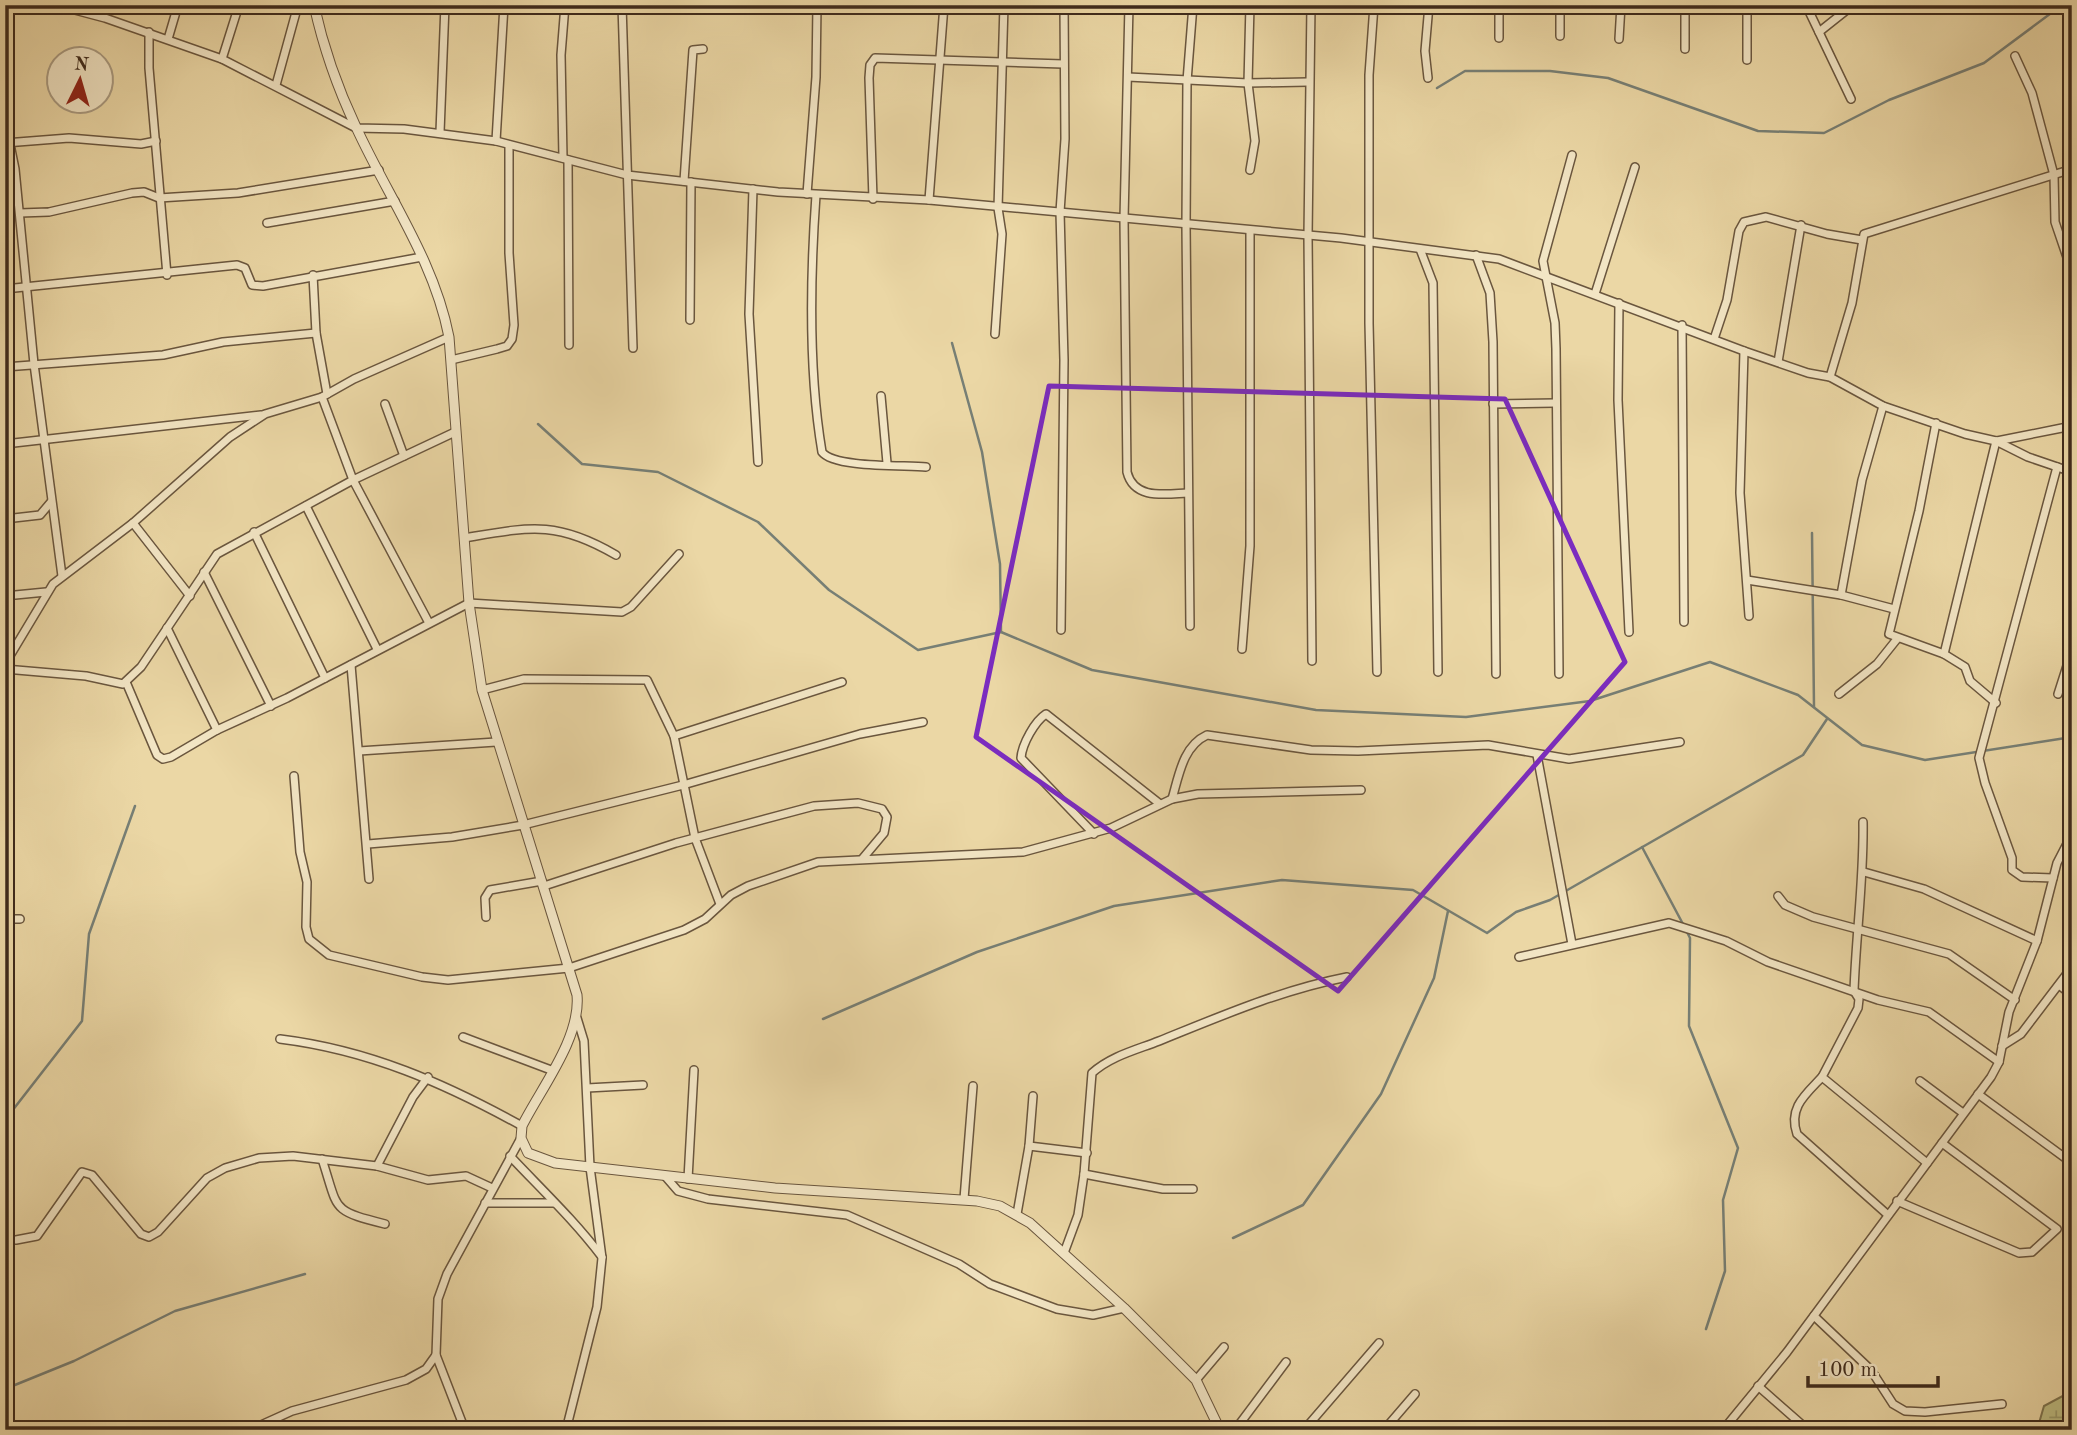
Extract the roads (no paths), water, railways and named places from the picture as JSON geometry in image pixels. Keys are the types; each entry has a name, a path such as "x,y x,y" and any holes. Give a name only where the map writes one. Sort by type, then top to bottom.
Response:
{"street":[{"path":"56,5 168,38 222,59 356,128 440,132 496,141 627,175 816,195 1060,212 1371,242 1476,255 1526,266 1543,275 1682,325 1744,351 1808,373 1830,377 1883,406 1996,441 2072,472"},
{"path":"168,38 178,5"},
{"path":"222,59 239,5"},
{"path":"276,85 298,5"},
{"path":"314,5 325,47 356,128 395,201 440,301 449,337 470,603 482,691 577,995 577,1018 584,1041 590,1167 602,1258 597,1307 566,1430"},
{"path":"440,132 445,5"},
{"path":"496,141 503,5"},
{"path":"565,5 561,55 566,159 569,345"},
{"path":"622,5 633,348"},
{"path":"807,194 816,77 817,5"},
{"path":"929,201 944,5"},
{"path":"995,334 1002,234 998,208 1004,5"},
{"path":"1061,630 1064,360 1060,212 1065,139 1064,5"},
{"path":"1129,5 1124,219 1127,472 1130,482 1142,492 1187,493"},
{"path":"1190,626 1186,225 1187,81 1193,5"},
{"path":"1250,5 1248,83 1255,141 1250,170"},
{"path":"1311,5 1308,236 1312,662"},
{"path":"1374,5 1369,75 1369,323 1377,672"},
{"path":"1428,78 1425,51 1429,5"},
{"path":"1499,5 1499,38"},
{"path":"1560,5 1560,36"},
{"path":"1619,39 1620,5"},
{"path":"1685,5 1685,49"},
{"path":"1747,5 1747,60"},
{"path":"1806,5 1851,99"},
{"path":"1819,32 1853,5"},
{"path":"149,32 149,68 167,275"},
{"path":"690,320 688,182 693,50 703,49"},
{"path":"2015,56 2032,93 2054,175 2055,222 2072,272"},
{"path":"873,199 869,78 872,61 881,57 938,62 1063,64"},
{"path":"1128,77 1248,83 1308,82"},
{"path":"5,120 20,213 34,364 62,576"},
{"path":"8,143 69,138 141,144 156,141"},
{"path":"451,360 507,346 512,338 514,325 509,253 509,145"},
{"path":"1559,674 1555,323 1543,275 1543,261 1572,155"},
{"path":"1595,294 1635,167"},
{"path":"1830,377 1852,303 1862,240 1868,232 2072,169"},
{"path":"20,213 49,212 132,193 144,192 159,198 238,193 379,170"},
{"path":"753,189 749,314 758,462"},
{"path":"816,195 811,269 814,370 822,452 826,457 851,463 926,467"},
{"path":"267,223 395,201"},
{"path":"1714,339 1727,300 1739,230 1744,222 1766,217 1827,234 1862,240"},
{"path":"1778,362 1801,225"},
{"path":"1242,649 1250,547 1250,231"},
{"path":"1420,249 1433,283 1438,672"},
{"path":"1476,255 1490,293 1496,674"},
{"path":"5,289 167,275 237,265 244,268 252,285 257,286 422,257"},
{"path":"313,275 316,333 324,396 353,480 429,623"},
{"path":"1619,303 1618,400 1629,632"},
{"path":"1682,325 1684,622"},
{"path":"5,367 155,356 223,341 316,333"},
{"path":"5,444 265,414 324,396 449,337"},
{"path":"1744,351 1740,493 1749,616"},
{"path":"881,396 887,463"},
{"path":"385,404 404,456"},
{"path":"1493,404 1556,404"},
{"path":"1841,595 1862,480 1883,406"},
{"path":"265,414 230,438 133,523 62,576 47,592 5,666 86,676 114,684 126,682 141,667 218,554 353,480 455,432"},
{"path":"1936,424 1919,511 1889,634 1944,654 1965,667 1970,681 1996,703"},
{"path":"1996,441 2072,426"},
{"path":"1944,654 1996,441"},
{"path":"2053,878 2022,877 2012,870 2012,858 1985,783 1979,758 1996,703 2057,467"},
{"path":"5,519 40,514 51,502"},
{"path":"306,506 377,649"},
{"path":"40,514 55,525"},
{"path":"133,523 190,596"},
{"path":"464,538 521,528 550,528 580,535 616,555"},
{"path":"254,532 325,678"},
{"path":"126,682 157,755 163,758 171,757 217,730 271,706 470,603 622,612 631,607 679,554"},
{"path":"204,572 271,706"},
{"path":"1747,580 1841,595 1894,609"},
{"path":"5,596 47,592"},
{"path":"167,628 217,730"},
{"path":"1839,694 1877,664 1897,639"},
{"path":"2058,694 2072,650"},
{"path":"351,665 369,844 369,879"},
{"path":"482,691 524,679 647,680 674,736 695,838 720,904"},
{"path":"674,736 842,682"},
{"path":"1094,834 1021,758 1022,751 1046,713 1160,804"},
{"path":"369,844 452,837 523,825 683,785 860,734 923,722"},
{"path":"1172,799 1189,749 1196,740 1207,736 1311,750 1358,751 1488,745 1569,759 1680,743"},
{"path":"359,751 496,742"},
{"path":"1536,755 1572,944"},
{"path":"294,776 300,852 307,882 306,927 309,939 329,955 422,977 448,979 569,968 684,930 705,919 720,904 748,886 818,862 1023,852 1094,834 1172,799 1221,792 1361,790"},
{"path":"486,917 485,898 490,890 543,883 814,806 859,803 882,809 887,817 884,833 862,859"},
{"path":"1863,822 1864,872 1857,928 1854,991 1859,999 1858,1008 1822,1077 1795,1108 1793,1120 1797,1134 1888,1215"},
{"path":"1723,1430 1814,1316 1999,1062 2009,1012 2037,940 2060,856 2072,834"},
{"path":"1864,872 1924,889 2037,940"},
{"path":"1778,896 1797,911 1949,954 2015,1000"},
{"path":"5,919 20,919"},
{"path":"1519,957 1669,923 1696,930 1768,962 1854,991 1929,1012 1999,1062"},
{"path":"2002,1046 2021,1034 2072,967"},
{"path":"1064,1253 1078,1215 1087,1153 1092,1073 1099,1067 1255,1002 1347,976"},
{"path":"2059,985 2072,995"},
{"path":"466,1430 436,1355 438,1299 447,1274 521,1138 522,1126 577,1018"},
{"path":"463,1037 551,1070"},
{"path":"280,1040 358,1054 428,1077 522,1126"},
{"path":"688,1179 694,1070"},
{"path":"377,1166 413,1097 428,1077"},
{"path":"1822,1077 1927,1163"},
{"path":"1920,1080 1963,1112"},
{"path":"587,1088 643,1085"},
{"path":"964,1199 973,1086"},
{"path":"1978,1094 2072,1163"},
{"path":"1017,1214 1029,1146 1033,1096"},
{"path":"521,1138 534,1157 555,1163 775,1188 964,1199 990,1203 1017,1214 1124,1308 1196,1380 1220,1430"},
{"path":"1897,1201 2020,1253 2032,1252 2057,1229 1942,1143"},
{"path":"1029,1146 1087,1153"},
{"path":"510,1156 554,1203 576,1222 602,1258"},
{"path":"16,1240 37,1236 82,1172 92,1175 141,1234 149,1237 158,1232 201,1184 225,1168 259,1157 322,1159 377,1166 428,1180 466,1176 492,1188"},
{"path":"322,1159 336,1205 345,1214 385,1224"},
{"path":"1084,1174 1146,1186 1193,1189"},
{"path":"665,1176 678,1191 708,1199 847,1215 959,1264 990,1284 1057,1309 1093,1315 1124,1308"},
{"path":"485,1203 554,1203"},
{"path":"1814,1316 1871,1370 1893,1404 1905,1411 1925,1412 2002,1404"},
{"path":"1304,1430 1379,1343"},
{"path":"1196,1380 1224,1347"},
{"path":"250,1430 315,1403 406,1380 426,1369 436,1355"},
{"path":"1236,1430 1286,1363"},
{"path":"1758,1386 1808,1430"},
{"path":"1384,1430 1415,1394"}],"waterway":[{"path":"1437,88 1465,71 1550,71 1608,78 1758,131 1824,133 1889,100 1984,63 2062,5"},
{"path":"952,343 982,452 1000,564 1001,632"},
{"path":"538,424 582,464 658,472 758,522 829,590 918,650 1001,632 1092,670 1316,710 1466,717 1590,701 1710,662 1798,695 1862,745 1925,760 2072,737"},
{"path":"1812,533 1814,707"},
{"path":"823,1019 977,952 1114,906 1282,880 1413,890 1487,933 1516,912 1550,900 1803,755 1827,719"},
{"path":"5,1120 82,1021 89,934 135,806"},
{"path":"1642,847 1684,926"},
{"path":"1233,1238 1303,1205 1381,1094 1434,978 1448,911"},
{"path":"1687,932 1690,938 1689,1026 1738,1148 1723,1200 1725,1271 1706,1329"},
{"path":"5,1389 74,1361 175,1311 305,1274"}]}
